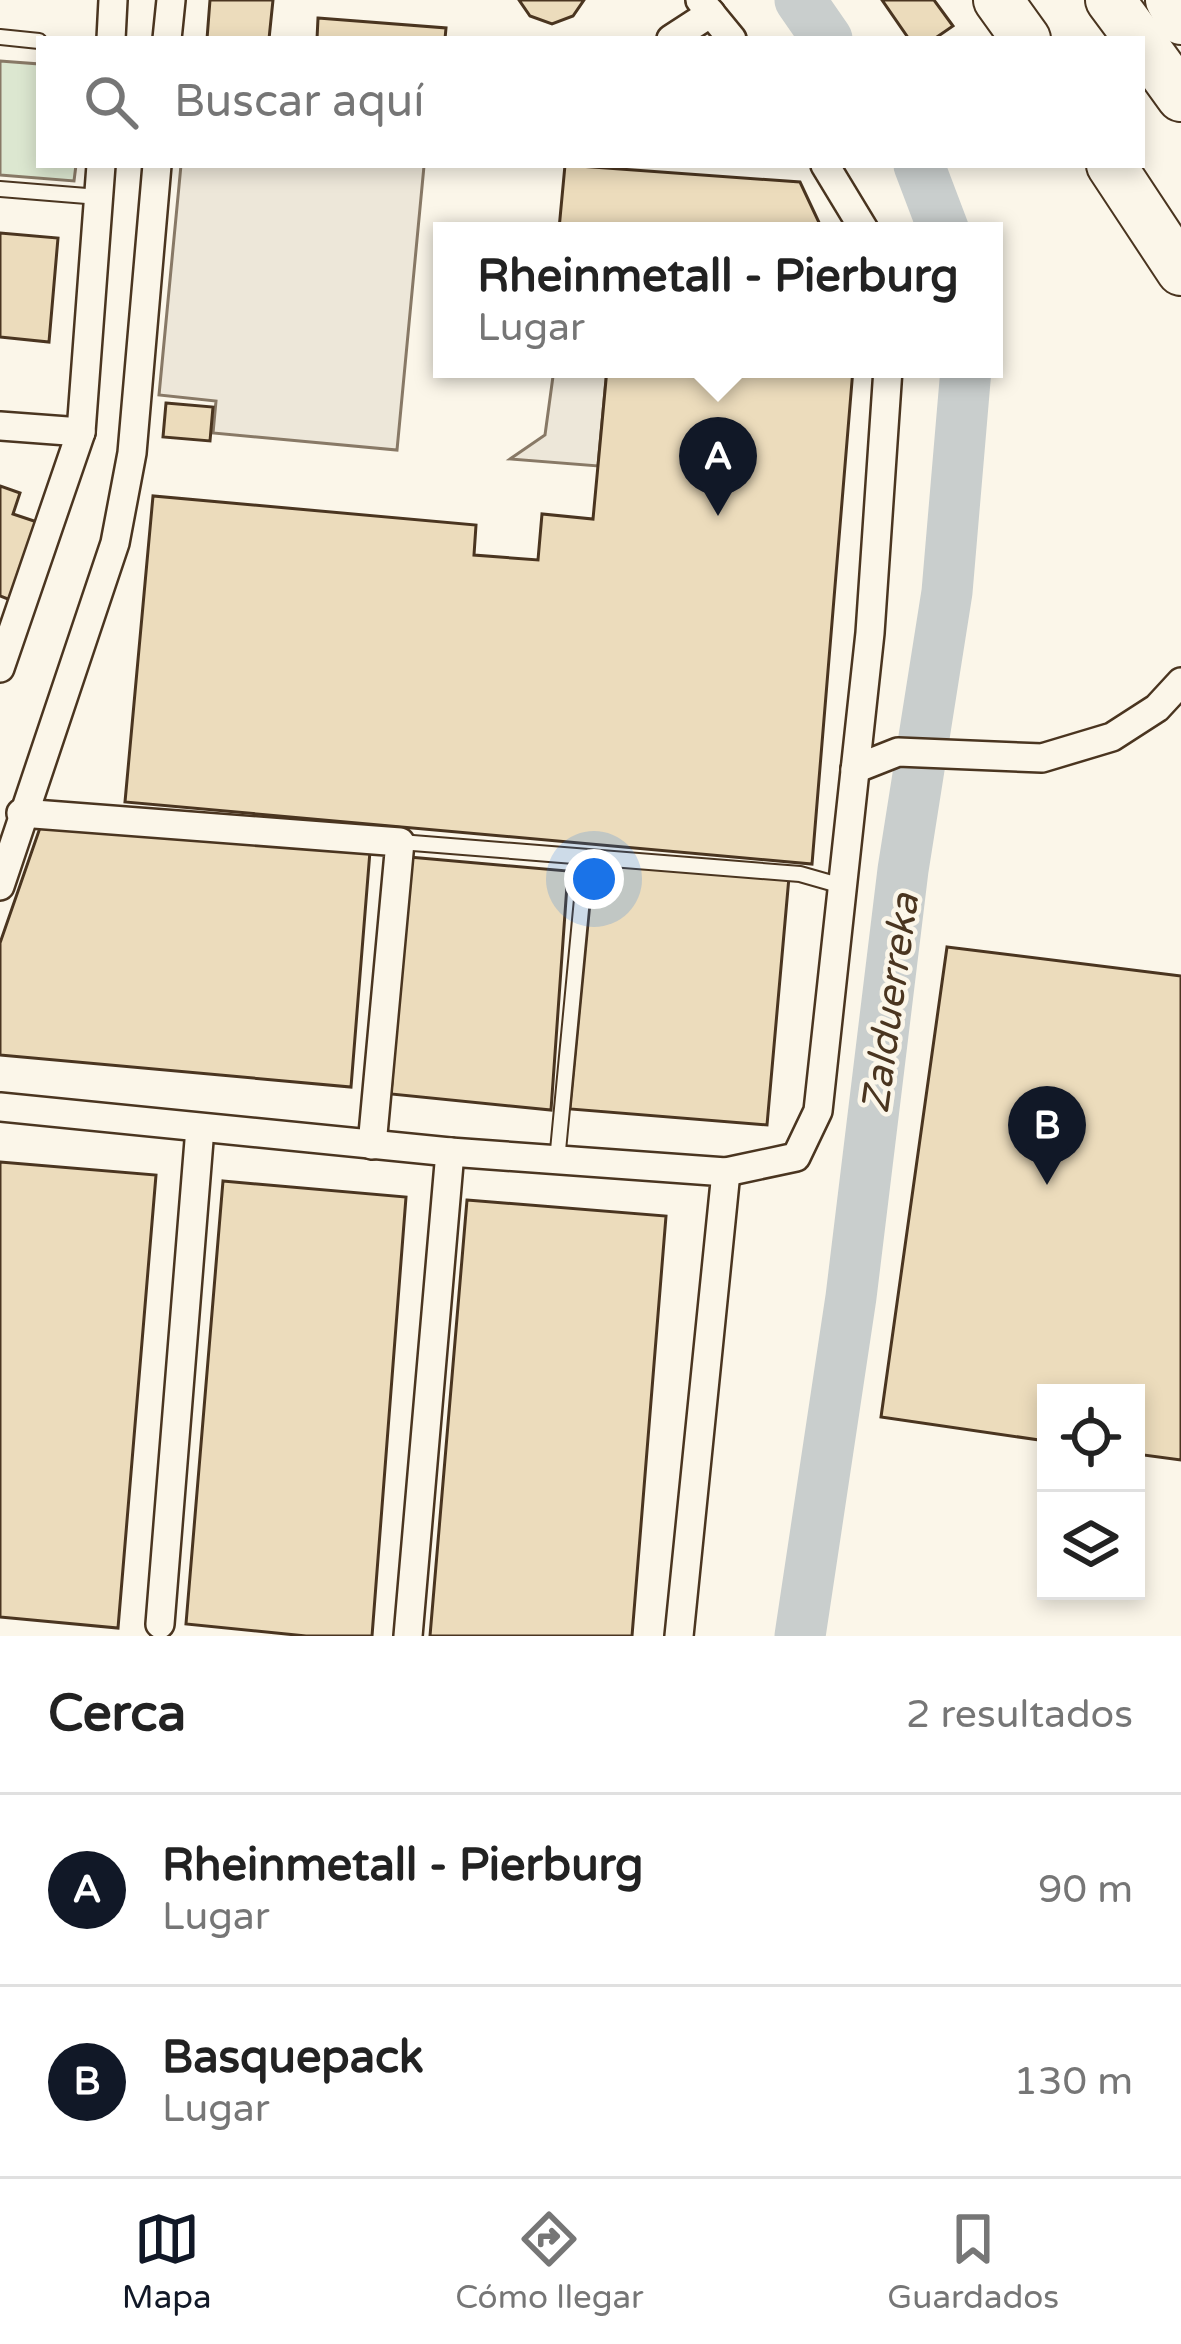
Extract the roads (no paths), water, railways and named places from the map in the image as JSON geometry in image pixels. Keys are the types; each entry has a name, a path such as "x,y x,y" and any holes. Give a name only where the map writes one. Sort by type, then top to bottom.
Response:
{"highway":[{"path":"998,0 1024,36"},
{"path":"1110,0 1136,36"},
{"path":"1170,0 1181,20"},
{"path":"1145,48 1181,97"},
{"path":"1113,168 1181,271"}],"street":[{"path":"167,36 171,0"},
{"path":"674,36 705,7 729,36"},
{"path":"0,668 81,432 101,168"},
{"path":"0,886 115,543 132,453 157,168"},
{"path":"827,168 860,222"},
{"path":"0,1107 451,1152 726,1172 796,1157 818,1111 855,770 887,378"},
{"path":"0,426 81,432"},
{"path":"855,770 898,752 1042,758 1112,737 1157,708 1181,682"},
{"path":"22,813 400,842 372,1144"},
{"path":"160,1624 200,1128"},
{"path":"408,1636 451,1152"},
{"path":"679,1636 726,1172"}],"lane":[{"path":"0,38 36,41"},
{"path":"0,188 98,197"},
{"path":"400,842 800,874 842,886"},
{"path":"557,1161 586,857"}],"waterway":[{"name":"Zalduerreka","path":"800,0 825,36"},
{"name":"Zalduerreka","path":"920,168 941,222"},
{"name":"Zalduerreka","path":"800,1636 851,1297 903,870 947,592 965,378"}],"place":[{"name":"Rheinmetall - Pierburg","path":"718,516"},
{"name":"Basquepack","path":"1047,1185"}]}
